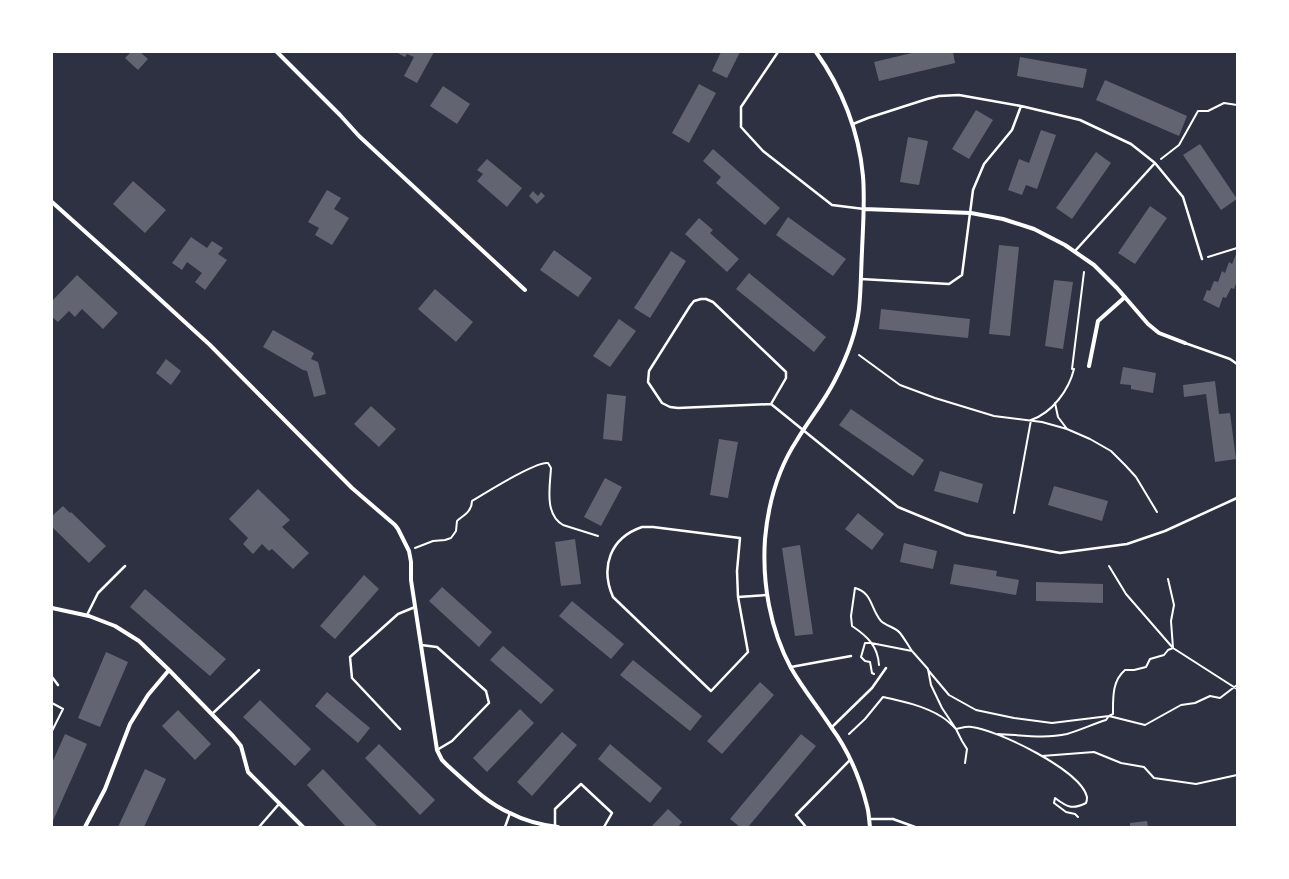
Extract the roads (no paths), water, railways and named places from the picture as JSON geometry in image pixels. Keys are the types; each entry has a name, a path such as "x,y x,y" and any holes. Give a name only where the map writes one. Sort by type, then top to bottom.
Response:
{"street":[{"path":"277,52 340,114 359,136 525,290"},
{"path":"816,52 834,80 842,96 857,142 863,175 864,209 859,311 854,334 846,358 835,381 803,430 787,457 780,473 769,514 765,538 764,562 769,608 783,652 803,688 832,727 850,760 862,788 870,827"},
{"path":"52,202 210,345 352,488 395,525 409,551 415,606 437,750 442,760 490,801 510,814 542,824 558,827"},
{"path":"864,209 971,213 1003,219 1034,229 1048,235 1075,251 1094,265 1117,288 1148,324 1160,333 1185,343"},
{"path":"1089,366 1098,321 1125,297"},
{"path":"52,608 87,616 115,626 139,641 233,736 241,746 248,772 303,827"},
{"path":"85,827 105,789 130,724 148,695 169,670"}],"lane":[{"path":"778,52 741,107 741,127 763,151 832,205 864,209"},
{"path":"852,124 939,96 959,95 1021,106 1080,120 1131,144 1155,163 1183,197 1202,259"},
{"path":"861,280 949,284 962,275 973,190 984,164 1012,130 1021,106"},
{"path":"1075,251 1155,163"},
{"path":"771,404 786,378 786,372 713,302 706,299 694,301 649,371 648,382 662,403 670,407 678,408 771,404 898,507 966,535 1060,553 1126,544 1165,531 1237,498"},
{"path":"1185,343 1230,359 1237,364"},
{"path":"642,527 653,527 740,538 737,571 738,597 748,652 711,691 613,597 607,577 608,562 613,550 620,540 631,531 642,527"},
{"path":"87,616 98,593 125,566"},
{"path":"738,597 767,595"},
{"path":"400,729 352,678 350,657 398,614 415,606"},
{"path":"421,645 437,648 486,691 489,703 452,741 437,750"},
{"path":"791,667 851,656"},
{"path":"832,727 872,688 886,668"},
{"path":"212,714 259,670"},
{"path":"52,678 58,685"},
{"path":"806,827 796,815 850,760"},
{"path":"555,826 555,809 580,784 612,813 604,827"},
{"path":"260,827 280,803"},
{"path":"505,827 510,814"},
{"path":"869,819 894,819 915,827"}]}
